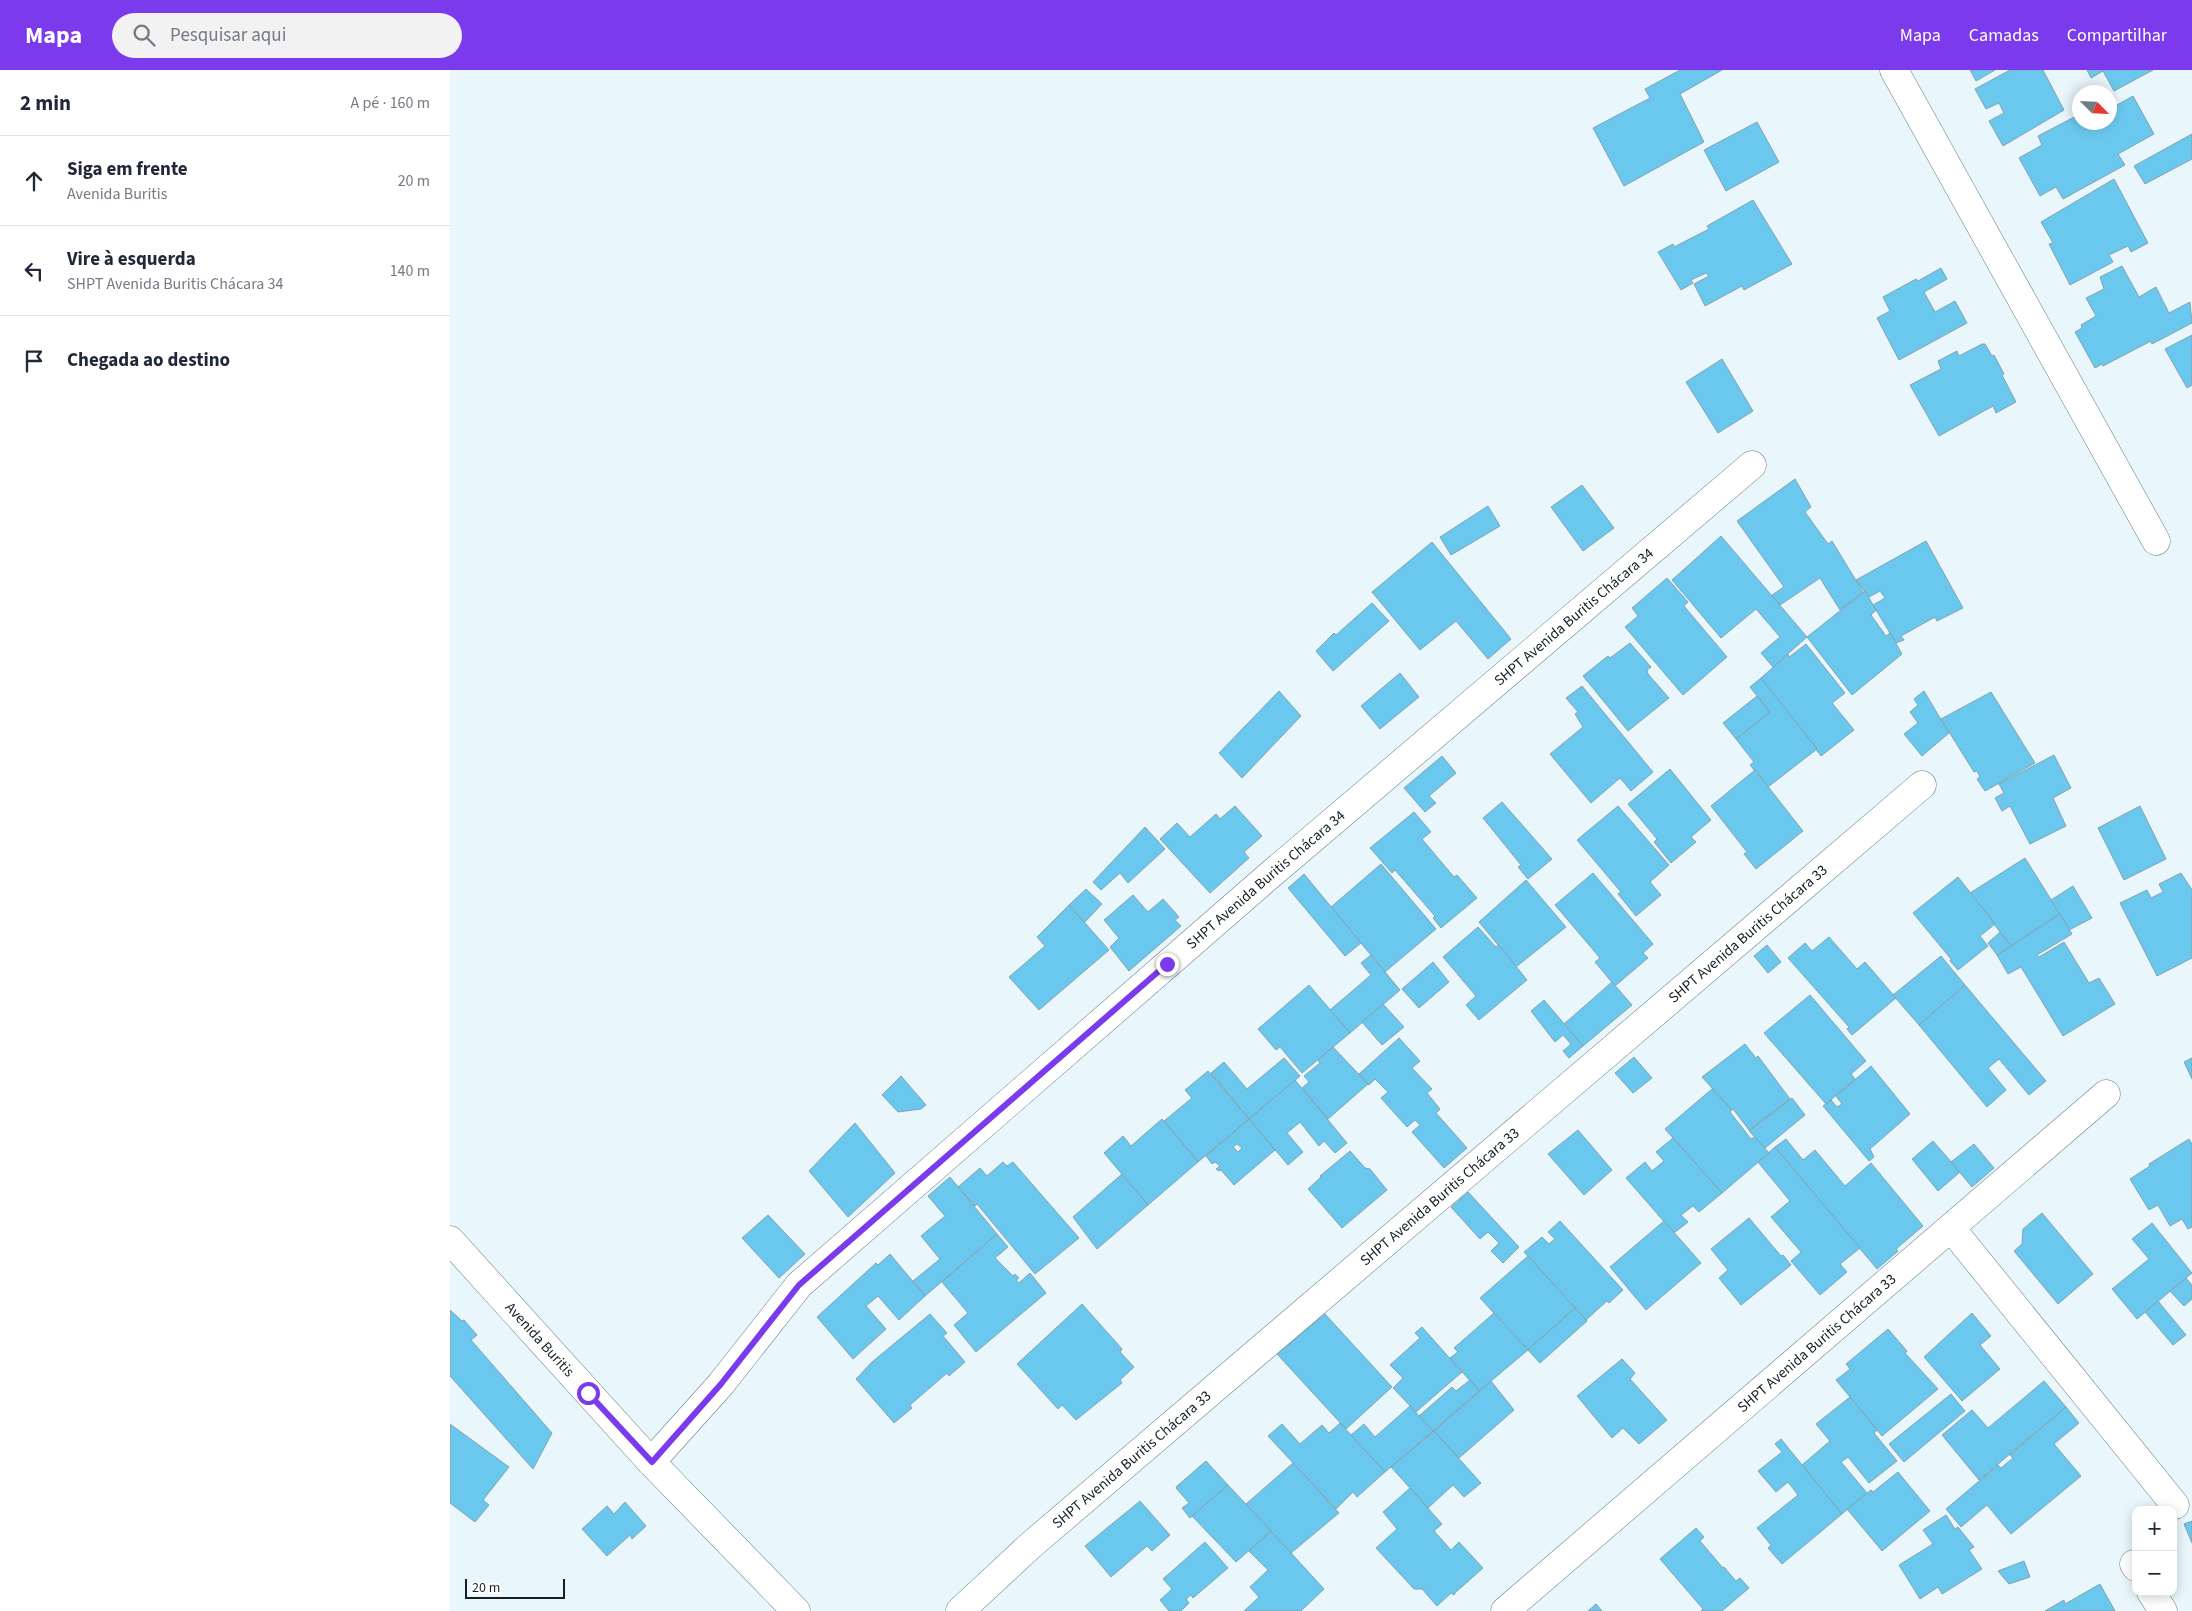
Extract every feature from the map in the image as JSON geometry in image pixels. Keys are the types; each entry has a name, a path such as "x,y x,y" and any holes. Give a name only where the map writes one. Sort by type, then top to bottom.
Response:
{"street":[{"path":"1894,70 2156,541"},
{"name":"SHPT Avenida Buritis Chácara 34","path":"652,1462 721,1384 799,1285 1270,875 1752,465"},
{"name":"SHPT Avenida Buritis Chácara 33","path":"960,1611 1038,1539 1922,785"},
{"name":"SHPT Avenida Buritis Chácara 33","path":"1505,1611 2106,1094"},
{"path":"1951,1228 2175,1505"},
{"name":"Avenida Buritis","path":"450,1240 652,1462 796,1611"},
{"path":"2153,1596 2162,1611"}],"building":[{"path":"1680,70 1722,70 1680,94 1704,142 1624,186 1593,128 1650,98 1645,89"},
{"path":"1970,70 1995,70 1976,81"},
{"path":"2010,70 2043,70 2064,110 2003,146 1989,121 2004,113 1999,103 1986,109 1975,89"},
{"path":"2087,70 2153,70 2117,89 2117,85 2111,85 2103,71 2091,78"},
{"path":"2133,96 2154,134 2118,154 2125,165 2063,199 2056,187 2040,196 2019,158 2042,145 2038,136 2072,118 2072,130 2117,130 2117,105"},
{"path":"1757,122 1779,162 1726,191 1704,150"},
{"path":"2192,134 2192,159 2145,184 2134,166"},
{"path":"2114,179 2148,243 2131,252 2128,246 2109,255 2113,262 2070,285 2049,244 2053,243 2041,222"},
{"path":"1753,200 1792,264 1744,290 1742,286 1705,306 1694,284 1709,276 1706,273 1691,280 1693,283 1681,290 1658,252 1673,244 1674,247 1709,229 1707,226"},
{"path":"2122,266 2139,297 2156,287 2169,313 2190,302 2192,323 2152,344 2151,341 2103,366 2102,364 2095,368 2075,332 2082,328 2081,325 2096,316 2086,298 2104,289 2100,277"},
{"path":"1941,268 1947,279 1924,292 1935,312 1955,301 1967,323 1899,360 1877,318 1890,311 1883,297"},
{"path":"2192,335 2192,385 2187,388 2165,349"},
{"path":"1985,344 1992,356 1994,355 2016,402 1996,413 1993,406 1939,436 1910,385 1941,369 1938,361 1957,351 1959,356"},
{"path":"1722,359 1753,411 1718,433 1686,382"},
{"path":"1795,479 1811,507 1805,512 1828,544 1832,541 1863,592 1840,610 1820,578 1780,605 1772,595 1784,587 1737,521"},
{"path":"1582,485 1614,528 1583,551 1551,507"},
{"path":"1488,506 1500,526 1451,555 1440,537"},
{"path":"1721,536 1807,637 1773,667 1761,653 1780,637 1756,609 1721,638 1672,580"},
{"path":"1926,541 1963,608 1937,621 1935,617 1901,636 1904,640 1896,643 1873,605 1885,598 1880,591 1869,597 1856,580"},
{"path":"1432,542 1511,639 1488,659 1456,621 1420,650 1372,592"},
{"path":"1667,578 1688,602 1684,606 1727,657 1683,695 1625,627 1638,616 1632,608"},
{"path":"1865,591 1876,610 1871,615 1886,636 1890,633 1902,654 1852,695 1807,637"},
{"path":"1372,603 1389,621 1333,671 1316,651 1334,633 1336,635"},
{"path":"1630,643 1651,667 1647,670 1648,674 1669,698 1628,731 1583,676 1608,656 1610,658"},
{"path":"1806,644 1845,693 1832,703 1854,730 1821,756 1761,678 1788,654 1789,657"},
{"path":"1400,673 1419,697 1380,729 1361,706"},
{"path":"1761,678 1817,749 1768,787 1750,765 1754,762 1736,739 1770,712 1750,687"},
{"path":"1582,686 1653,772 1631,791 1620,778 1591,803 1550,754 1583,727 1575,714 1578,712 1566,698"},
{"path":"1279,691 1301,716 1242,778 1219,753"},
{"path":"1924,691 1949,733 1922,756 1904,734 1918,723 1910,712 1918,705 1914,699"},
{"path":"1991,692 2035,763 1985,791 1977,779 1980,777 1977,771 1974,772 1941,719"},
{"path":"1757,696 1770,712 1736,739 1723,723"},
{"path":"2054,755 2071,788 2053,798 2066,826 2030,844 2010,806 2002,811 1995,798 2004,793 1999,784"},
{"path":"1442,756 1456,773 1429,796 1436,803 1425,812 1404,788"},
{"path":"1670,769 1711,820 1691,837 1696,842 1671,863 1654,842 1657,839 1628,804"},
{"path":"1755,770 1803,831 1756,869 1744,854 1747,852 1711,806"},
{"path":"1502,802 1552,859 1528,879 1518,867 1521,865 1483,818"},
{"path":"1235,806 1262,836 1244,852 1249,858 1210,893 1160,839 1177,823 1190,837 1216,814 1220,819"},
{"path":"1618,806 1669,865 1650,882 1661,895 1636,916 1618,894 1621,892 1577,840"},
{"path":"2140,806 2166,859 2124,880 2098,828"},
{"path":"1414,812 1431,832 1422,839 1454,877 1457,875 1477,898 1441,928 1433,918 1435,916 1395,870 1392,873 1370,848"},
{"path":"1145,827 1165,849 1128,883 1120,873 1101,890 1093,882"},
{"path":"2025,858 2060,914 2011,946 1970,893"},
{"path":"1381,864 1436,929 1385,972 1331,907"},
{"path":"1593,873 1653,944 1643,953 1648,958 1615,986 1595,962 1600,958 1555,905"},
{"path":"2181,873 2192,890 2192,958 2157,976 2120,903 2147,890 2151,898 2163,892 2159,884"},
{"path":"1304,874 1361,943 1345,956 1288,888"},
{"path":"1958,877 1995,924 1980,936 1988,946 1958,970 1913,913"},
{"path":"1526,880 1566,927 1516,967 1479,922"},
{"path":"2073,886 2092,918 2069,930 2051,900"},
{"path":"1086,889 1102,904 1084,923 1069,905"},
{"path":"1133,895 1148,912 1163,899 1179,917 1175,920 1181,926 1129,971 1110,947 1119,938 1104,920"},
{"path":"1069,905 1109,950 1039,1010 1009,977 1045,946 1037,937"},
{"path":"2060,914 2072,934 2037,955 2039,957 2064,942 2089,983 2099,978 2115,1004 2063,1036 2021,967 2008,974 1997,955"},
{"path":"1478,927 1496,947 1499,945 1527,980 1479,1020 1466,1005 1476,996 1443,957"},
{"path":"2000,932 2011,946 1997,955 1988,943"},
{"path":"1829,937 1857,969 1865,962 1896,998 1852,1035 1847,1029 1849,1027 1788,958 1805,943 1812,951"},
{"path":"1767,945 1781,962 1768,973 1754,956"},
{"path":"1371,955 1400,990 1350,1033 1330,1010 1371,975 1361,963"},
{"path":"1941,956 1965,985 1919,1025 1893,995"},
{"path":"1433,962 1449,982 1419,1008 1402,989"},
{"path":"1612,982 1632,1005 1583,1046 1564,1024"},
{"path":"1309,985 1350,1033 1302,1073 1280,1047 1276,1050 1258,1029"},
{"path":"1965,985 2046,1081 2029,1095 1999,1059 1988,1068 2006,1090 1987,1107 1919,1025"},
{"path":"1810,995 1866,1061 1851,1074 1855,1079 1826,1104 1764,1033"},
{"path":"1544,1000 1583,1046 1569,1058 1563,1051 1571,1044 1563,1035 1555,1042 1531,1011"},
{"path":"1383,1004 1404,1027 1382,1045 1362,1022"},
{"path":"1399,1038 1420,1061 1412,1068 1432,1089 1427,1093 1440,1109 1436,1113 1467,1148 1444,1168 1412,1132 1420,1125 1415,1120 1407,1127 1381,1098 1388,1092 1375,1079 1369,1085 1359,1074"},
{"path":"1745,1044 1756,1058 1758,1056 1790,1099 1749,1130 1733,1109 1702,1077"},
{"path":"1333,1047 1368,1084 1328,1119 1302,1088 1309,1082 1304,1076 1320,1063 1318,1060"},
{"path":"1634,1057 1652,1078 1633,1093 1615,1073"},
{"path":"1284,1058 1300,1076 1249,1119 1211,1073 1224,1062 1247,1089"},
{"path":"2192,1058 2192,1079 2184,1062"},
{"path":"1871,1066 1910,1114 1870,1149 1874,1157 1869,1161 1823,1106 1831,1100 1837,1107 1842,1104 1836,1096"},
{"path":"1208,1071 1249,1119 1198,1162 1164,1121 1192,1098 1185,1090"},
{"path":"901,1076 926,1105 921,1109 898,1112 882,1095"},
{"path":"1295,1080 1347,1143 1335,1153 1324,1141 1319,1146 1300,1122 1287,1133 1303,1152 1288,1165 1249,1119"},
{"path":"1712,1089 1732,1110 1730,1112 1751,1139 1755,1137 1769,1153 1722,1193 1665,1129"},
{"path":"1792,1098 1805,1115 1765,1148 1749,1131"},
{"path":"1162,1119 1198,1162 1148,1205 1104,1153 1123,1136 1131,1146"},
{"path":"1249,1119 1275,1150 1234,1185 1221,1170 1216,1169 1220,1166 1215,1162 1212,1164 1206,1156","holes":["1237,1144 1242,1148 1238,1152 1233,1147"]},
{"path":"855,1123 895,1173 848,1217 809,1171"},
{"path":"1578,1130 1612,1170 1584,1195 1548,1154"},
{"path":"1673,1138 1722,1193 1699,1212 1693,1206 1681,1215 1688,1222 1674,1233 1626,1178 1645,1162 1652,1171 1664,1161 1656,1152"},
{"path":"1786,1139 1803,1160 1815,1150 1845,1186 1871,1163 1923,1226 1896,1249 1898,1251 1877,1269 1775,1147"},
{"path":"2189,1139 2192,1144 2192,1227 2188,1229 2182,1219 2170,1226 2158,1205 2149,1210 2130,1179 2150,1166 2149,1164"},
{"path":"1933,1141 1960,1172 1938,1191 1912,1159"},
{"path":"1974,1144 1994,1168 1972,1187 1951,1162"},
{"path":"1775,1147 1860,1248 1840,1264 1847,1272 1820,1295 1791,1261 1801,1252 1771,1217 1790,1201 1758,1162"},
{"path":"1350,1151 1365,1168 1370,1169 1387,1190 1342,1228 1308,1189 1320,1176"},
{"path":"1003,1162 1007,1166 1013,1162 1079,1238 1035,1274 977,1204 975,1206 958,1187 980,1168 987,1176"},
{"path":"1122,1174 1148,1205 1097,1249 1073,1217"},
{"path":"950,1177 997,1234 925,1296 913,1281 940,1259 921,1236 945,1216 928,1196"},
{"path":"1468,1192 1519,1247 1503,1263 1491,1251 1499,1243 1488,1232 1480,1239 1451,1207"},
{"path":"2042,1213 2093,1274 2058,1304 2014,1251 2022,1244 2023,1229"},
{"path":"768,1215 805,1254 779,1278 742,1238"},
{"path":"1749,1218 1791,1265 1741,1305 1719,1278 1728,1270 1711,1249"},
{"path":"1560,1221 1623,1290 1609,1303 1607,1301 1586,1320 1524,1252 1542,1237 1549,1244 1555,1239 1548,1232"},
{"path":"1664,1221 1701,1263 1646,1310 1610,1267"},
{"path":"2152,1223 2192,1273 2137,1319 2112,1289 2149,1259 2132,1239"},
{"path":"997,1234 1008,1247 995,1258 1013,1276 1015,1274 1019,1278 1016,1280 1019,1283 1030,1273 1046,1293 976,1352 954,1325 968,1313 942,1282"},
{"path":"890,1254 925,1296 899,1320 878,1296 866,1306 886,1329 853,1359 817,1317 876,1263 878,1265"},
{"path":"1528,1256 1575,1308 1528,1350 1480,1298"},
{"path":"2186,1278 2192,1285 2192,1299 2184,1306 2170,1291"},
{"path":"2158,1301 2186,1335 2173,1345 2145,1312"},
{"path":"1082,1304 1122,1349 1120,1352 1134,1367 1120,1380 1122,1383 1076,1420 1062,1405 1058,1409 1017,1364"},
{"path":"1575,1308 1587,1321 1540,1363 1528,1350"},
{"path":"450,1310 462,1321 464,1320 477,1335 471,1340 552,1433 533,1469 450,1376"},
{"path":"1494,1313 1528,1350 1479,1391 1450,1358 1458,1352 1454,1348"},
{"path":"1972,1313 1991,1336 1980,1345 2000,1369 1962,1401 1924,1357"},
{"path":"930,1314 947,1333 943,1336 965,1362 949,1376 947,1373 910,1405 912,1408 894,1423 856,1379 872,1362"},
{"path":"1325,1314 1392,1387 1346,1429 1277,1354"},
{"path":"1422,1327 1462,1372 1416,1412 1393,1388 1403,1378 1390,1365 1420,1338 1415,1333"},
{"path":"1888,1329 1907,1351 1905,1353 1938,1389 1882,1436 1836,1380 1850,1369 1846,1364"},
{"path":"1622,1359 1635,1373 1630,1379 1667,1420 1639,1444 1623,1428 1612,1438 1577,1396"},
{"path":"1470,1380 1479,1391 1433,1431 1419,1416 1452,1387 1456,1391"},
{"path":"1491,1381 1514,1410 1459,1458 1434,1431"},
{"path":"2044,1381 2066,1407 1979,1480 1942,1435 1972,1410 1988,1428"},
{"path":"1951,1394 1965,1411 1904,1462 1889,1444"},
{"path":"1850,1397 1877,1430 1874,1433 1897,1461 1869,1483 1848,1457 1841,1462 1867,1493 1842,1514 1802,1465 1830,1441 1816,1424"},
{"path":"1410,1406 1433,1431 1385,1472 1351,1435 1364,1424 1375,1437"},
{"path":"2066,1407 2079,1423 2054,1444 2081,1476 2011,1534 1987,1505 1961,1527 1946,1509 1998,1465 2001,1468 2013,1458 2010,1455"},
{"path":"1340,1423 1385,1472 1357,1497 1353,1492 1336,1509 1268,1436 1282,1424 1300,1444 1322,1425 1329,1433"},
{"path":"450,1424 509,1467 483,1500 489,1505 475,1522 450,1503"},
{"path":"1434,1431 1481,1483 1464,1497 1453,1485 1428,1508 1391,1467"},
{"path":"1781,1439 1842,1514 1782,1564 1768,1548 1771,1545 1757,1528 1798,1495 1788,1482 1776,1492 1758,1471 1782,1452 1775,1444"},
{"path":"1206,1461 1228,1485 1190,1518 1182,1508 1189,1503 1176,1488"},
{"path":"1293,1463 1339,1513 1291,1553 1246,1504"},
{"path":"1898,1472 1930,1511 1882,1551 1847,1509 1871,1490 1873,1492"},
{"path":"1228,1485 1271,1531 1236,1562 1192,1516"},
{"path":"1410,1488 1442,1524 1434,1531 1451,1550 1459,1542 1483,1568 1454,1595 1451,1593 1437,1606 1422,1589 1414,1589 1376,1548 1397,1529 1383,1512"},
{"path":"1140,1501 1170,1535 1152,1551 1147,1546 1111,1577 1085,1546"},
{"path":"625,1502 646,1526 632,1539 630,1535 607,1556 582,1529 607,1506 614,1514"},
{"path":"1946,1515 1955,1529 1958,1527 1974,1547 1969,1550 1982,1569 1942,1594 1938,1587 1920,1599 1899,1565 1933,1544 1923,1530"},
{"path":"2192,1521 2192,1543 2184,1524"},
{"path":"1696,1528 1704,1537 1700,1541 1723,1568 1736,1581 1740,1578 1749,1588 1722,1611 1701,1611 1703,1609 1660,1559"},
{"path":"1271,1531 1324,1589 1301,1611 1244,1611 1259,1597 1250,1587 1268,1570 1249,1551"},
{"path":"1205,1542 1228,1568 1193,1598 1191,1595 1186,1599 1189,1603 1181,1611 1169,1611 1160,1600 1172,1589 1163,1579"},
{"path":"2024,1561 2030,1577 2009,1584 1998,1571"},
{"path":"2100,1584 2115,1611 2045,1611 2064,1600 2065,1604"},
{"path":"1596,1604 1602,1611 1588,1611"}],"route":[{"path":"588,1393 652,1462 721,1384 799,1285 1167,964"}]}
